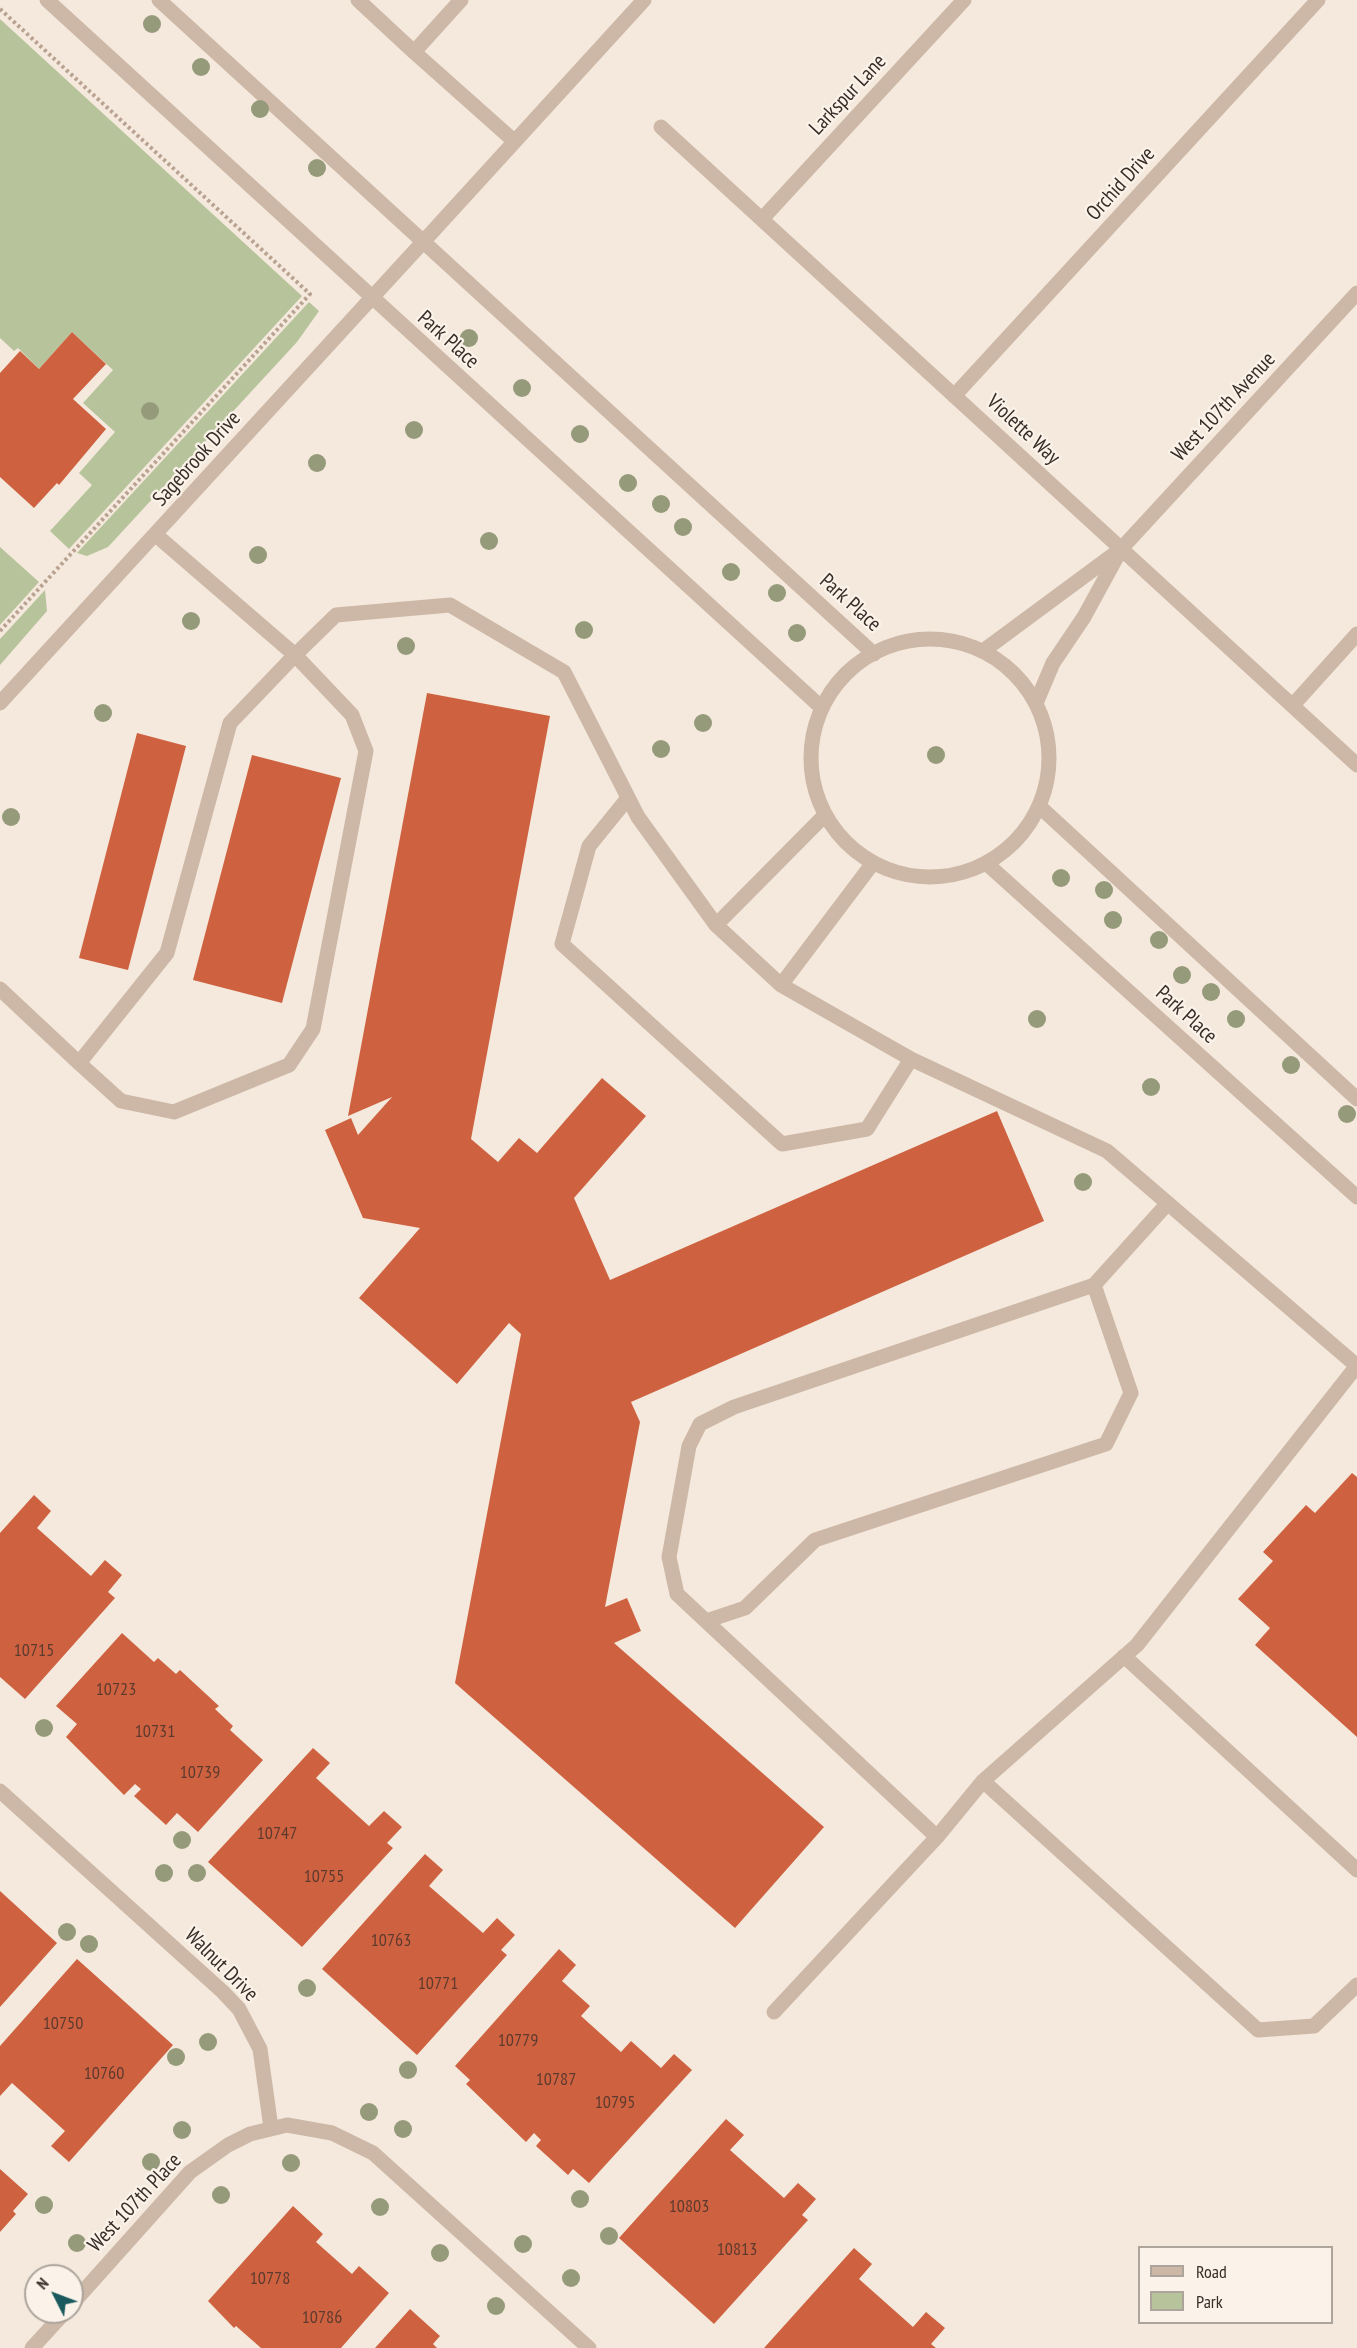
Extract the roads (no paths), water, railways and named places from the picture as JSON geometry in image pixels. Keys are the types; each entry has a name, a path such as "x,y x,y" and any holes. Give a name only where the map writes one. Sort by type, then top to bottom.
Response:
{"street":[{"name":"Park Place","path":"47,0 822,708"},
{"name":"Park Place","path":"159,0 874,654"},
{"path":"358,0 514,141"},
{"path":"414,52 461,0"},
{"name":"Sagebrook Drive","path":"0,704 644,0"},
{"name":"Larkspur Lane","path":"762,219 964,0"},
{"name":"Orchid Drive","path":"954,396 1318,0"},
{"name":"Violette Way","path":"661,127 1357,765"},
{"name":"West 107th Avenue","path":"983,651 1121,549 1357,293"},
{"path":"0,989 121,1101 174,1112 289,1065 313,1029 366,751 352,715 295,655 156,535"},
{"name":"West 107th Avenue","path":"1036,703 1053,663 1084,617 1121,549"},
{"path":"79,1062 167,953 230,723 336,615 450,605 564,672 638,817 716,925 781,985 911,1059 1107,1150 1357,1366 1137,1646 983,1781 937,1837 774,2012"},
{"path":"1293,705 1357,634"},
{"name":"Park Place","path":"932,639 950,640 983,651 1012,671 1036,703 1048,739 1049,762 1047,783 1039,806 1021,835 1008,849 986,863 958,874 923,878 901,874 873,863 838,835 825,815 815,790 811,771 813,733 822,708 835,686 848,672 874,654 900,643 932,639"},
{"path":"628,798 589,846 562,944 782,1144 867,1130 911,1059"},
{"path":"1039,806 1357,1099"},
{"path":"716,925 825,815"},
{"path":"781,985 873,863"},
{"name":"Park Place","path":"986,863 1357,1197"},
{"path":"937,1837 677,1594 669,1557 689,1446 700,1424 734,1407 1094,1285 1168,1203"},
{"path":"706,1621 745,1608 815,1540 1106,1444 1131,1393 1094,1285"},
{"path":"1124,1656 1357,1870"},
{"path":"983,1781 1258,2030 1314,2026 1357,1985"},
{"name":"Walnut Drive","path":"0,1791 224,1992 239,2009 260,2049 271,2128"},
{"path":"271,2128 287,2125 309,2127 342,2137 373,2153 589,2348"},
{"name":"West 107th Place","path":"84,2291 190,2172 228,2145 271,2128"},
{"path":"32,2348 54,2324"}]}
